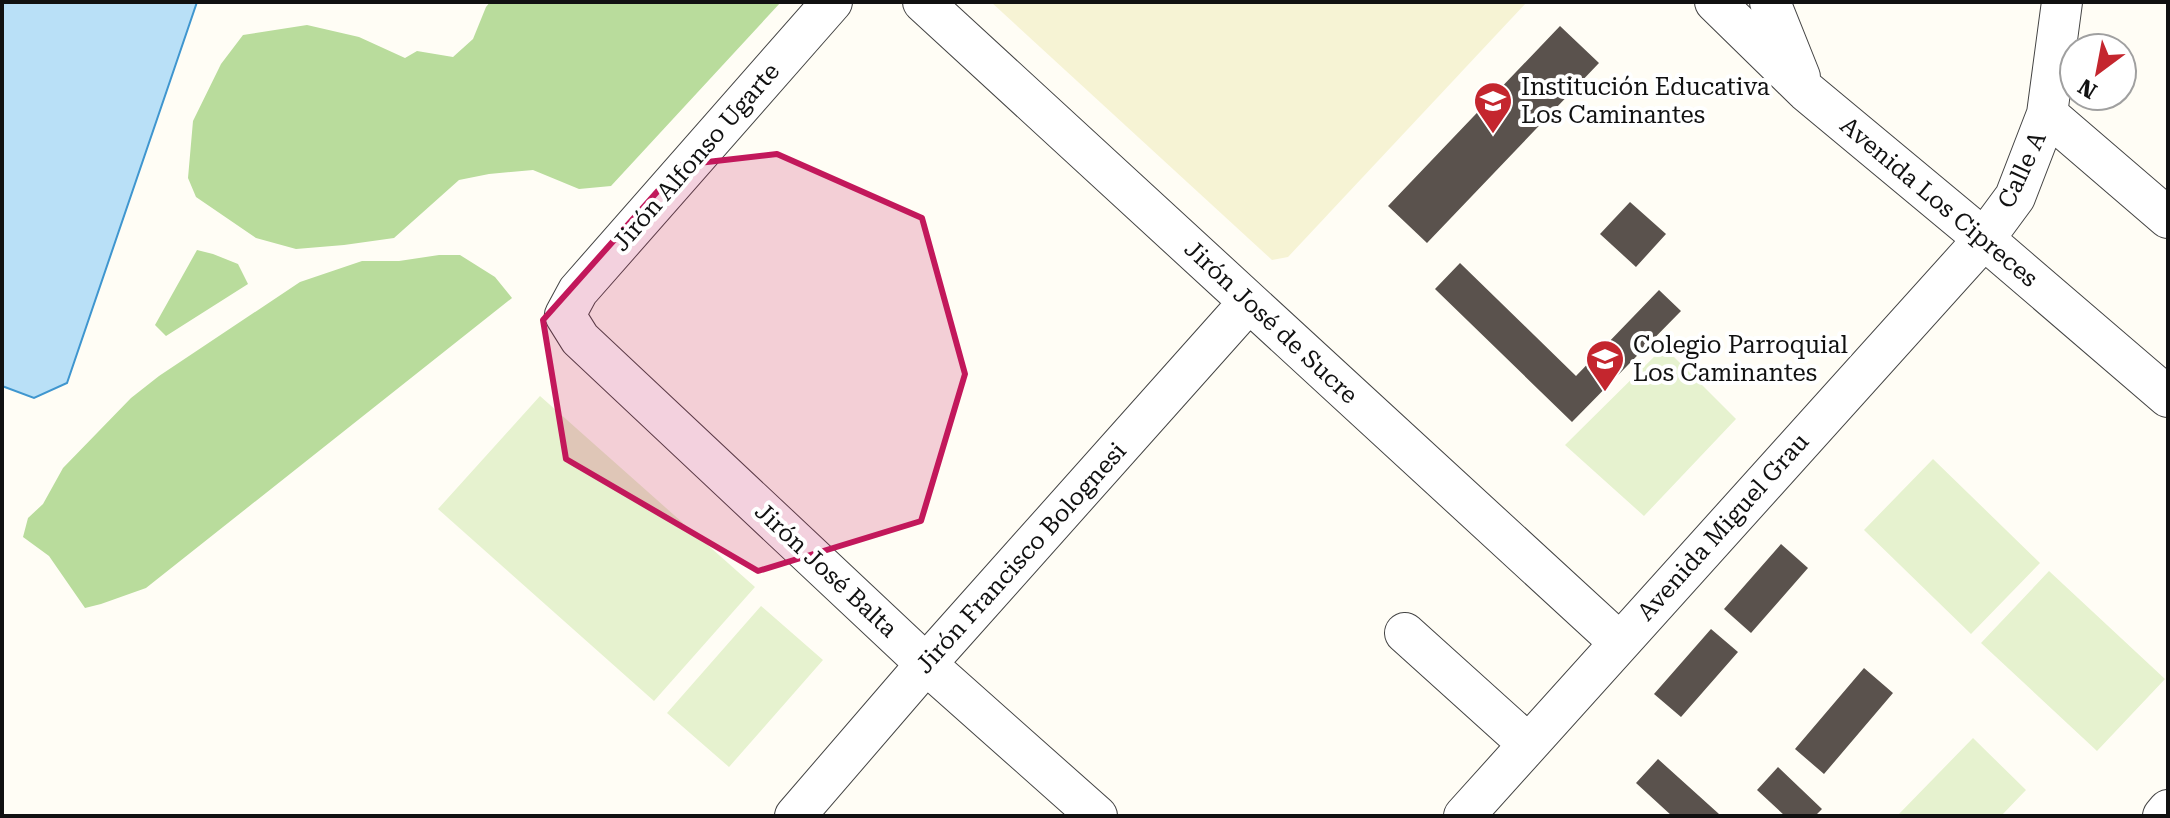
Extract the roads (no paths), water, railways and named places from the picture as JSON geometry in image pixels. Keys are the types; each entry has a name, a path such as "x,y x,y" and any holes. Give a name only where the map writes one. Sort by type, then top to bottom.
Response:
{"street":[{"name":"Jirón Alfonso Ugarte","path":"565,315 578,291 832,2"},
{"name":"Jirón José de Sucre","path":"923,2 1619,642"},
{"name":"Avenida Los Cipreces","path":"1715,2 1806,91 2168,397"},
{"path":"1770,2 1806,91"},
{"name":"Calle A","path":"1984,239 2015,197 2047,114 2062,2"},
{"path":"2047,114 2168,218"},
{"name":"Avenida Miguel Grau","path":"1464,816 1984,239"},
{"name":"Jirón Francisco Bolognesi","path":"801,814 926,664 1249,302"},
{"name":"Jirón José Balta","path":"565,315 580,339 926,664 1097,816"},
{"path":"1405,633 1528,744"},
{"path":"2163,816 2168,810"}],"water":[{"path":"2,2 197,2 67,383 34,398 2,386"}],"place":[{"name":"Institución Educativa Los Caminantes","path":"1493,135"},
{"name":"Colegio Parroquial Los Caminantes","path":"1605,393"}]}
